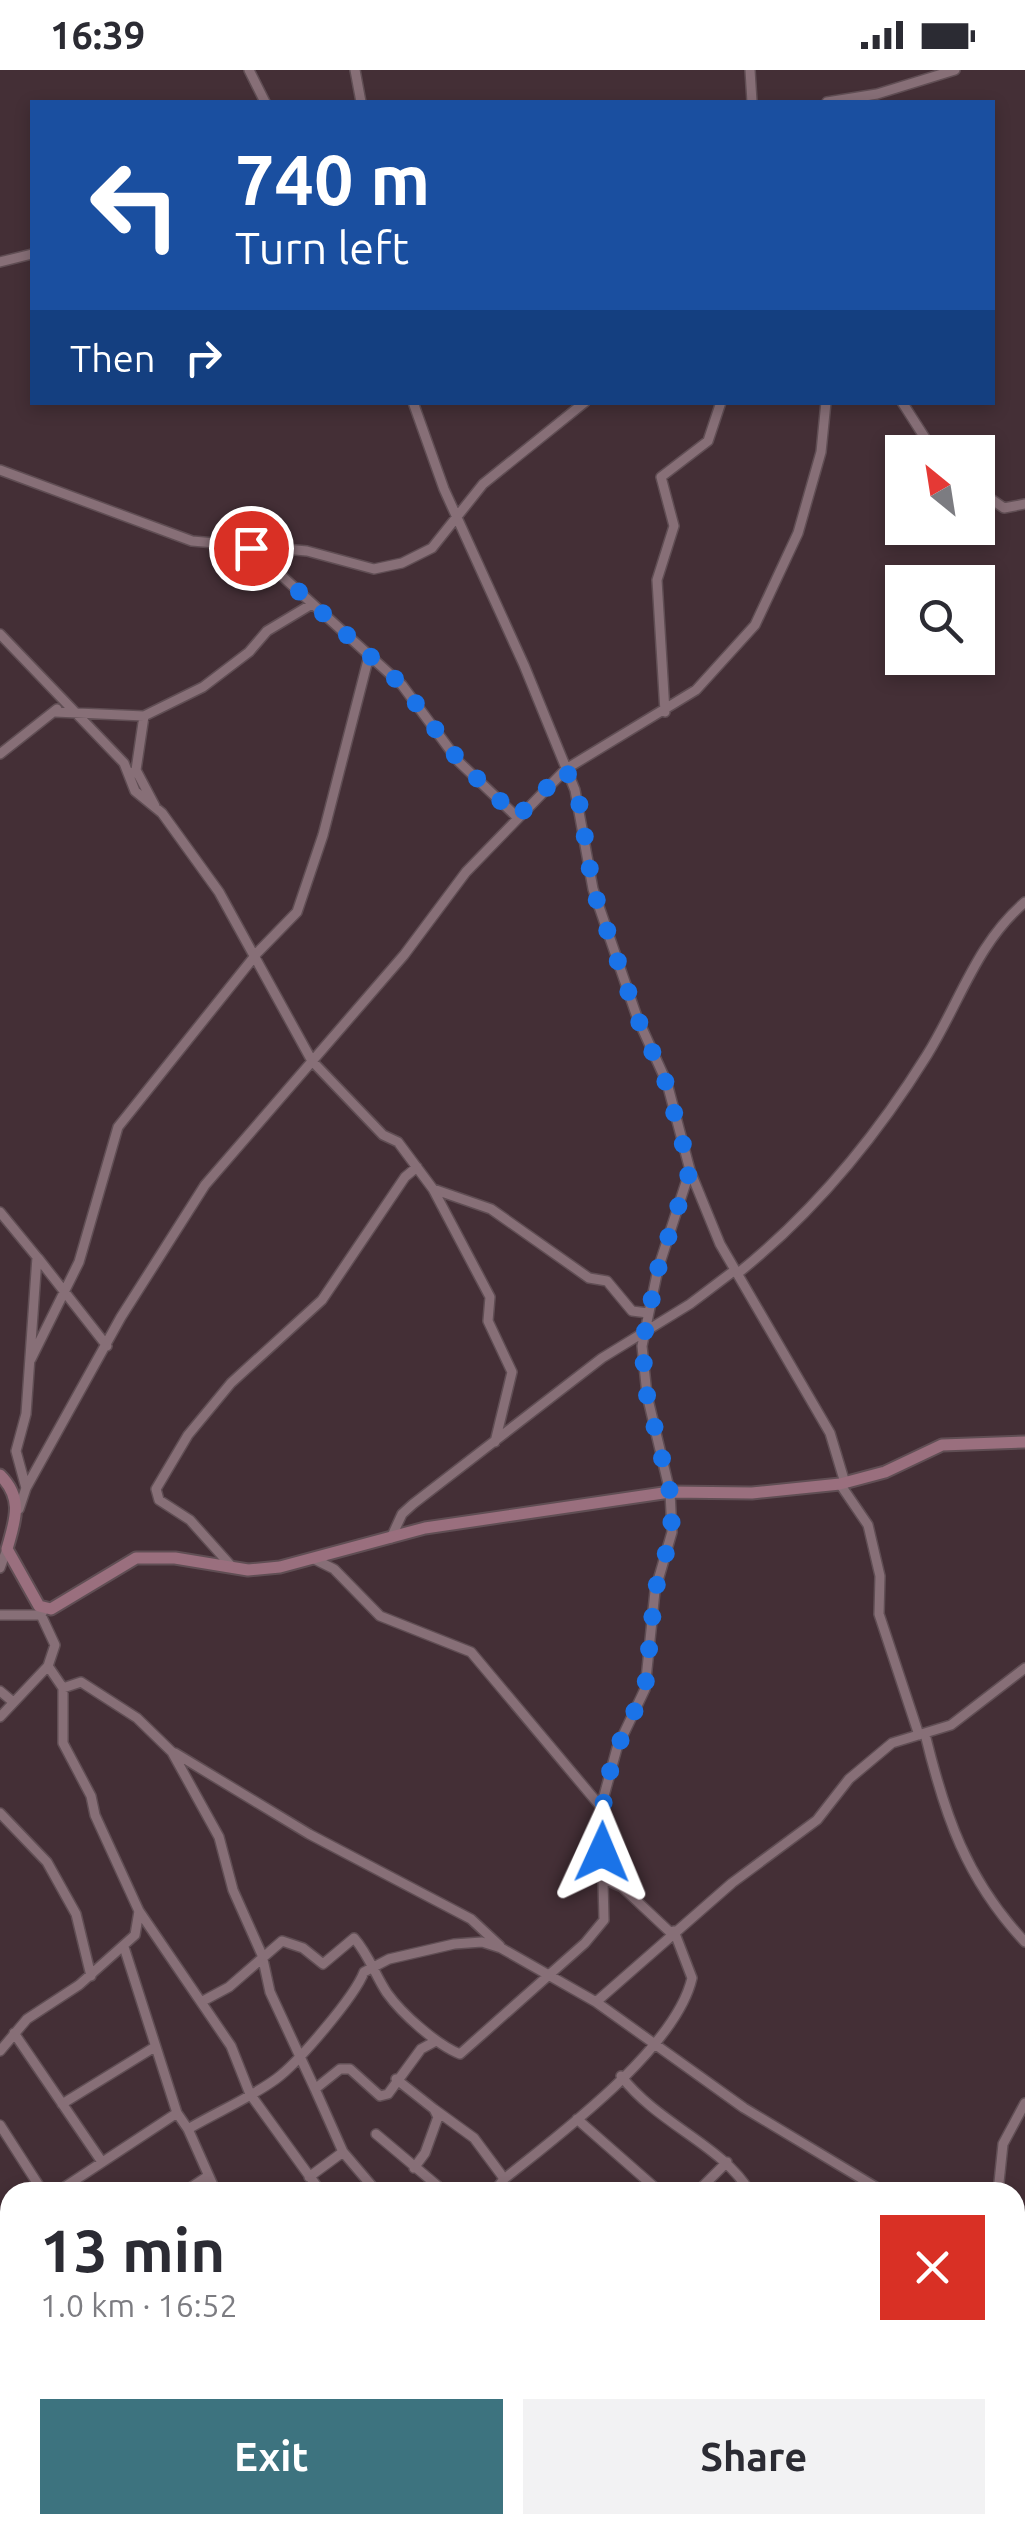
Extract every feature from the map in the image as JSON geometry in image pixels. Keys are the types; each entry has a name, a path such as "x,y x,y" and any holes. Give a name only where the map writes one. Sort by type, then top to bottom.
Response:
{"street":[{"path":"250,70 264,100"},
{"path":"355,70 361,100"},
{"path":"750,70 752,100"},
{"path":"840,100 877,94 955,70"},
{"path":"0,262 30,254"},
{"path":"414,405 458,520 580,806 593,889 637,1017 666,1083 690,1170 736,1272 830,1433 842,1484 868,1526 880,1576 879,1614 953,1834 981,1892 1025,1942"},
{"path":"0,470 170,534 251,548 307,552 365,567 387,567 420,556 458,520 491,477 582,405"},
{"path":"664,712 657,580 674,526 661,478 708,440 721,405"},
{"path":"0,1568 26,1488 205,1185 404,955 466,872 517,817 566,769 664,712 717,672 756,625 798,533 821,452 826,405"},
{"path":"904,405 923,435"},
{"path":"995,502 1004,508 1025,504"},
{"path":"251,548 411,696 460,762 517,817"},
{"path":"55,712 144,716 203,688 249,652 268,630 312,604"},
{"path":"0,634 132,773"},
{"path":"32,1358 67,1291 100,1198 112,1136 300,904 323,836 369,656"},
{"path":"0,754 65,701"},
{"path":"144,716 132,773 135,791 156,808 219,892 312,1061 383,1136 398,1142 432,1189 490,1297 488,1321 512,1372 496,1442"},
{"path":"391,1538 402,1514 644,1330 690,1304 792,1230 853,1156 927,1055 992,933 1025,902"},
{"path":"233,1568 190,1520 158,1500 156,1488 188,1435 231,1384 322,1300 405,1177 417,1168"},
{"path":"202,2002 229,1987 262,1954 282,1941 303,1948 323,1964 354,1938 376,1965 387,1993 434,2042 460,2054 604,1920 602,1807 617,1748 646,1682 655,1591 672,1532 670,1492 643,1371 644,1330 690,1170"},
{"path":"432,1189 490,1208 590,1278 606,1281 632,1310 648,1313"},
{"path":"0,1212 67,1291 107,1346"},
{"path":"26,1488 16,1451 32,1358 38,1258"},
{"path":"0,1615 43,1612 70,1600 136,1558 175,1558 233,1568 280,1567 425,1528 670,1492 752,1493 842,1484 885,1472 942,1444 1025,1442"},
{"path":"0,1475 10,1484 19,1509"},
{"path":"0,1716 48,1666 55,1645 43,1612 7,1549"},
{"path":"311,1558 334,1569 380,1616 471,1652 602,1807"},
{"path":"48,1666 63,1688 63,1743 92,1796 101,1830 139,1911 231,2046 250,2094 312,2182"},
{"path":"596,2002 673,1932 817,1820 849,1779 886,1748 975,1709 1025,1668"},
{"path":"63,1688 81,1682 137,1718 172,1752 309,1834 472,1919 502,1948 596,2002 744,2108 867,2182"},
{"path":"0,1691 12,1701"},
{"path":"172,1752 219,1837 238,1903 262,1954 270,1992 343,2152 368,2182"},
{"path":"0,1812 47,1862 57,1879 76,1914 91,1976"},
{"path":"396,2078 474,2138 504,2180 577,2119 655,2045 681,2009 692,1978 673,1932 622,1887 604,1879"},
{"path":"0,2051 40,2009 91,1976 135,1936 139,1911"},
{"path":"188,2129 278,2078 358,1986 364,1972 376,1965 454,1944 482,1942 502,1948"},
{"path":"124,1946 177,2113 211,2182"},
{"path":"14,2033 102,2162"},
{"path":"315,2090 340,2069 350,2068 380,2096 388,2094 396,2078 421,2050 434,2042"},
{"path":"62,2104 154,2048"},
{"path":"621,2076 658,2116 727,2162 742,2182"},
{"path":"999,2182 1003,2144 1025,2103"},
{"path":"414,2168 433,2134 438,2119 434,2109"},
{"path":"71,2182 177,2113"},
{"path":"577,2119 649,2182"},
{"path":"0,2126 36,2182"},
{"path":"376,2134 433,2182"},
{"path":"317,2182 343,2152"},
{"path":"707,2182 727,2162"},
{"path":"199,2182 208,2176"}],"route":[{"path":"251,548 402,685 460,762 517,817 566,769 580,806 593,889 614,956 666,1083 686,1152 688,1180 658,1269 642,1346 647,1395 670,1492 672,1532 655,1591 645,1689 617,1748 604,1792 602,1852"}]}
